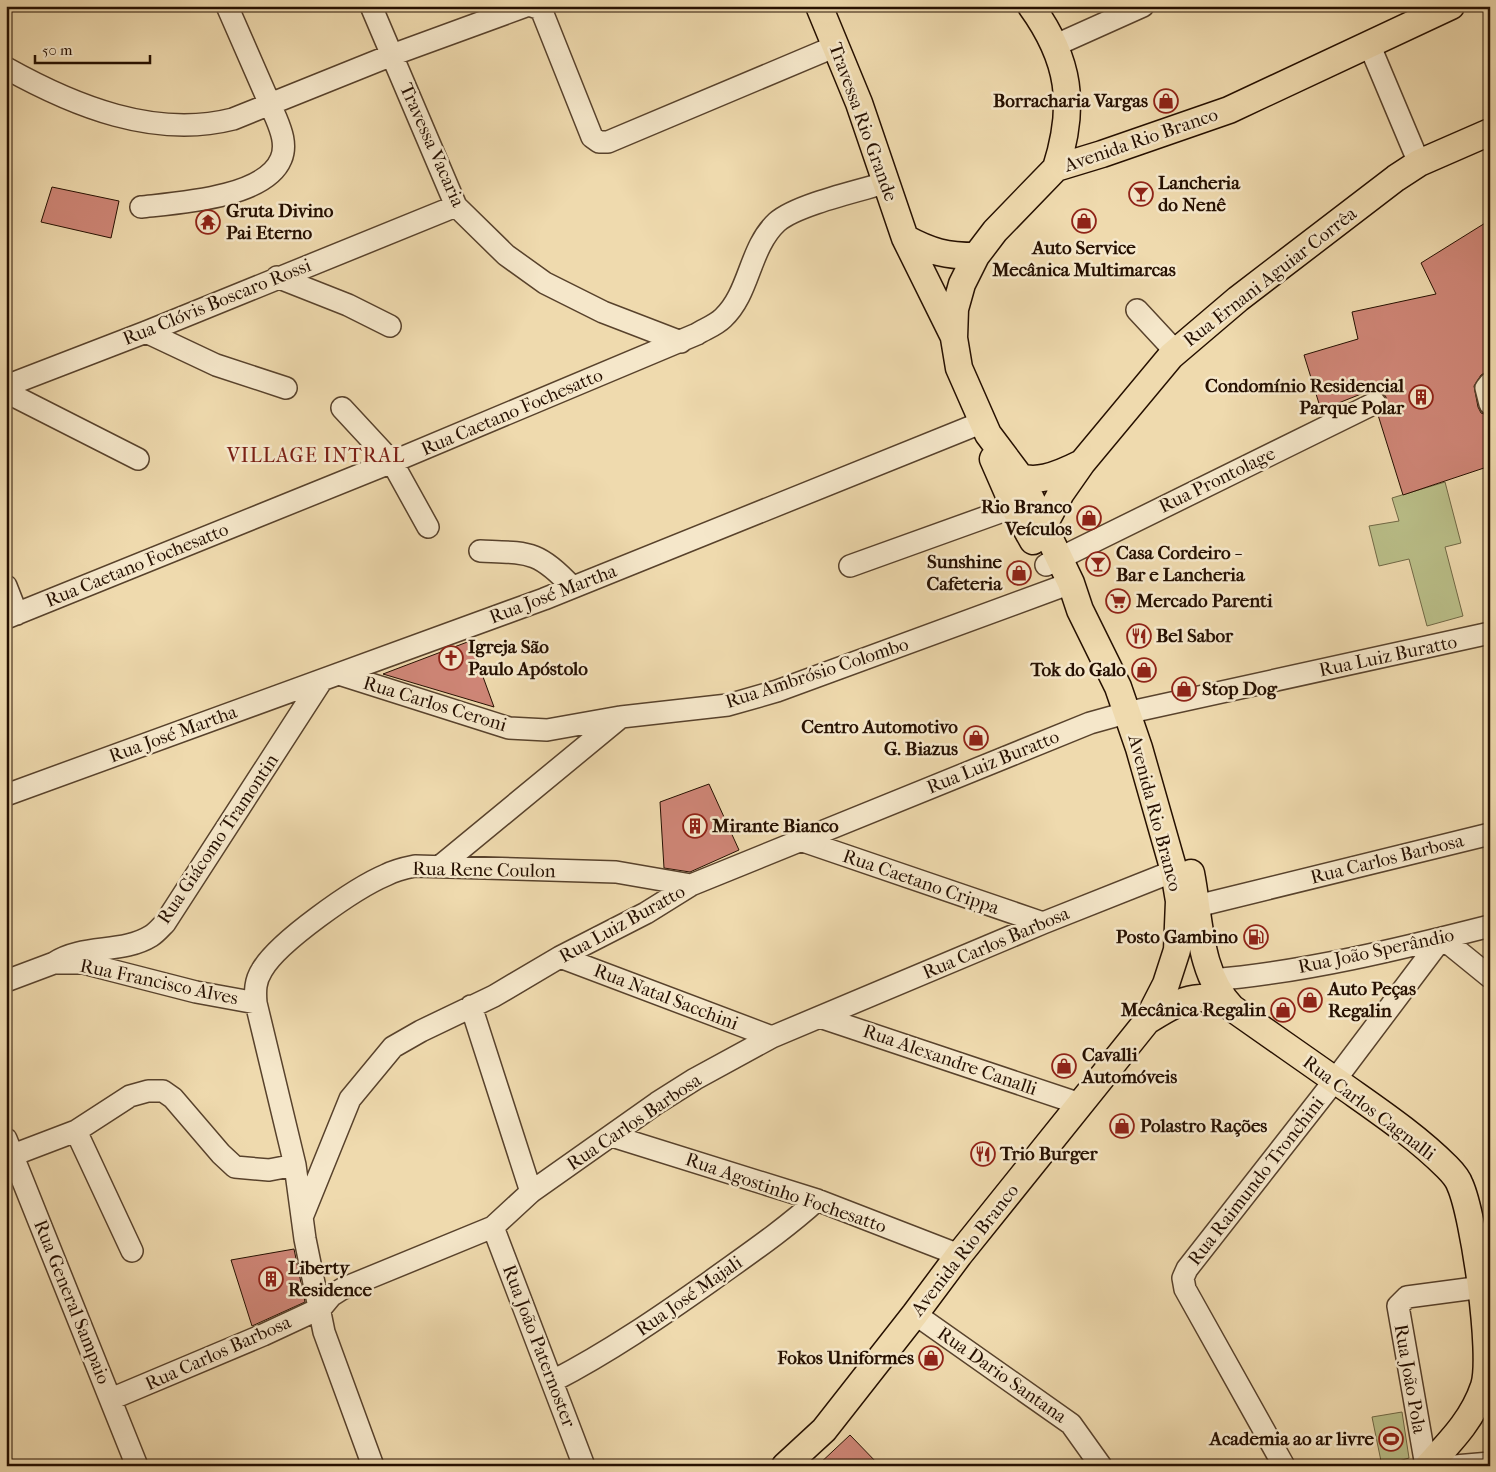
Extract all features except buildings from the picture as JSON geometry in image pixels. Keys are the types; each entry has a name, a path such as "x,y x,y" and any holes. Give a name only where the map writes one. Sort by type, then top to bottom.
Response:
{"main road":[{"name":"Travessa Rio Grande","path":"819,6 859,103 905,238 954,338"},
{"path":"1031,6 1056,45 1064,72 1068,96 1064,144 1056,168"},
{"name":"Avenida Rio Branco","path":"1222,996 1201,938 1197,906 1174,811 1133,712 1118,687 1080,610 1053,562 1014,507 959,368 954,338 955,309 962,284 976,256 995,232 1056,168 1229,110 1450,6"},
{"name":"Rua Ernani Aguiar Corrêa","path":"1044,525 1061,493 1082,462 1176,352 1238,299 1419,163 1490,132"},
{"path":"905,238 927,250 940,254 976,256"},
{"name":"Avenida Rio Branco","path":"987,435 1021,478 1044,525 1053,562"},
{"name":"Rua Ernani Aguiar Corrêa","path":"1021,478 1052,476 1082,462"},
{"name":"Avenida Rio Branco","path":"785,1466 824,1430 959,1255 1147,1021 1166,984 1177,950 1179,901 1174,871 1139,748 1133,712"},
{"path":"1147,1021 1182,1001 1201,996 1222,996"},
{"name":"Rua Carlos Cagnalli","path":"1222,996 1391,1120 1448,1168 1460,1184 1468,1208 1485,1287 1488,1362 1485,1384 1475,1408 1462,1429 1427,1466"}],"street":[{"path":"141,207 204,200 234,192 258,181 274,169 282,159 282,134 227,6"},
{"name":"Travessa Vacaria","path":"371,6 456,206 506,255 545,283 603,312 681,342"},
{"path":"6,68 73,101 131,120 176,126 212,124 233,119 392,55 526,6"},
{"path":"532,6 541,9 592,137 599,142 608,142 836,46"},
{"path":"1056,45 1143,6"},
{"path":"1369,44 1419,163"},
{"name":"Rua Caetano Fochesatto","path":"12,616 392,462 681,342 723,318 738,297 760,246 778,222 812,205 885,183"},
{"name":"Rua Clóvis Boscaro Rossi","path":"6,386 146,332 277,277 456,206"},
{"path":"277,277 348,305 390,326"},
{"path":"1137,310 1176,352"},
{"path":"146,332 216,365 286,388"},
{"path":"1490,383 1486,388 1490,404"},
{"path":"6,392 138,459"},
{"name":"Rua Prontolage","path":"1053,562 1375,403"},
{"path":"342,408 392,462 428,527"},
{"name":"Rua José Martha","path":"6,795 987,435"},
{"path":"850,566 1014,507"},
{"path":"480,551 528,553 552,567 572,587"},
{"path":"6,586 12,616"},
{"name":"Rua Ambrósio Colombo","path":"620,717 728,705 769,693 1066,586"},
{"name":"Rua Luiz Buratto","path":"303,1215 322,1172 340,1120 350,1100 393,1047 421,1030 494,996 560,957 646,914 691,885 1090,723 1490,633"},
{"name":"Rua Carlos Ceroni","path":"331,677 510,728 546,730 620,717"},
{"name":"Rua Giácomo Tramontin","path":"54,963 62,958 91,949 135,943 151,936 165,923 331,677"},
{"path":"439,867 620,717"},
{"name":"Rua Carlos Barbosa","path":"1197,906 1490,834"},
{"name":"Rua Caetano Crippa","path":"800,840 1043,923"},
{"name":"Rua Rene Coulon","path":"303,1215 295,1165 256,1003 255,985 270,959 320,916 383,876 398,869 415,866 616,872 691,885"},
{"name":"Rua Carlos Barbosa","path":"111,1399 263,1336 321,1308 331,1296 342,1289 493,1227 531,1192 695,1079 772,1037 1043,923 1174,871"},
{"name":"Rua João Sperândio","path":"1222,996 1262,976 1490,926"},
{"path":"1442,938 1490,977"},
{"name":"Rua Raimundo Tronchini","path":"1284,1466 1185,1289 1183,1278 1187,1269 1335,1080 1442,938"},
{"name":"Rua Natal Sacchini","path":"560,957 772,1037"},
{"name":"Rua Francisco Alves","path":"6,982 54,963 83,963 196,992 256,1003"},
{"name":"Rua João Sperândio","path":"1222,996 1240,994 1262,976"},
{"path":"471,1006 531,1192"},
{"name":"Rua Alexandre Canalli","path":"820,1017 1080,1104"},
{"path":"10,1147 76,1131 130,1096 148,1091 163,1090 174,1098 221,1154 235,1167 269,1170 295,1165"},
{"path":"76,1131 132,1251"},
{"name":"Rua Agostinho Fochesatto","path":"612,1136 817,1200 959,1255"},
{"name":"Rua General Sampaio","path":"10,1147 137,1466"},
{"name":"Rua José Majali","path":"553,1381 602,1356 642,1330 789,1226 817,1200"},
{"path":"303,1215 310,1267 321,1308 324,1332 373,1466"},
{"name":"Rua João Paternoster","path":"493,1227 584,1466"},
{"name":"Rua João Pola","path":"1427,1466 1398,1306 1407,1297 1485,1287"},
{"name":"Rua Dario Santana","path":"915,1314 1071,1424 1101,1466"},
{"path":"1455,1466 1490,1463"}],"green space":[{"path":"1445,482 1461,543 1445,547 1463,616 1427,626 1409,559 1379,566 1369,526 1399,521 1392,498"},
{"path":"1402,1412 1409,1458 1382,1466 1372,1417"}],"place":[{"name":"Borracharia Vargas","path":"1166,101"},
{"name":"Lancheria do Nenê","path":"1141,194"},
{"name":"Auto Service Mecânica Multimarcas","path":"1084,221"},
{"name":"Gruta Divino Pai Eterno","path":"208,222"},
{"name":"Condomínio Residencial Parque Polar","path":"1421,397"},
{"name":"Rio Branco Veículos","path":"1089,518"},
{"name":"Casa Cordeiro - Bar e Lancheria","path":"1098,564"},
{"name":"Sunshine Cafeteria","path":"1019,573"},
{"name":"Mercado Parenti","path":"1118,601"},
{"name":"Bel Sabor","path":"1139,636"},
{"name":"Igreja São Paulo Apóstolo","path":"451,658"},
{"name":"Tok do Galo","path":"1144,670"},
{"name":"Stop Dog","path":"1184,689"},
{"name":"Centro Automotivo G. Biazus","path":"976,738"},
{"name":"Mirante Bianco","path":"695,826"},
{"name":"Posto Gambino","path":"1256,937"},
{"name":"Auto Peças Regalin","path":"1310,1000"},
{"name":"Mecânica Regalin","path":"1283,1010"},
{"name":"Cavalli Automóveis","path":"1064,1066"},
{"name":"Polastro Rações","path":"1122,1126"},
{"name":"Trio Burger","path":"983,1154"},
{"name":"Liberty Residence","path":"271,1279"},
{"name":"Fokos Uniformes","path":"931,1358"},
{"name":"Academia ao ar livre","path":"1391,1439"}],"district":[{"name":"VILLAGE INTRAL","path":"316,455"}]}
